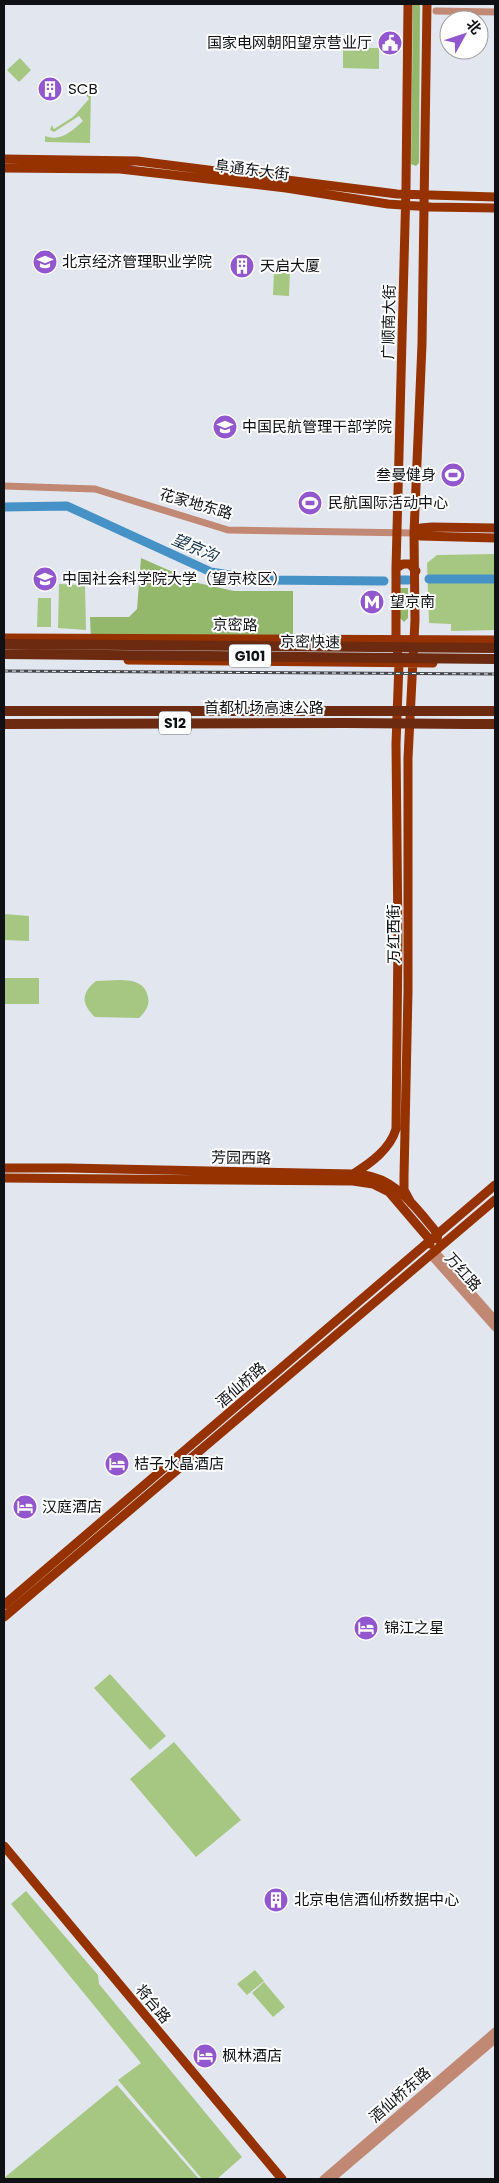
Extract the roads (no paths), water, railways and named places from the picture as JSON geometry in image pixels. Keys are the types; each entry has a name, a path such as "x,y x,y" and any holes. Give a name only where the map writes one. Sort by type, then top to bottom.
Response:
{"highway":[{"name":"京密快速","path":"4,644 494,646"},
{"name":"京密快速","path":"4,654 494,660"},
{"name":"首都机场高速公路","path":"4,711 495,711"},
{"name":"首都机场高速公路","path":"4,724 346,722 495,724"}],"main road":[{"name":"广顺南大街","path":"396,641 396,568 406,205 408,4"},
{"path":"414,640 416,571 415,496 422,344 423,160 430,52 427,4"},
{"name":"阜通东大街","path":"4,159 137,161 406,195 495,197"},
{"path":"406,161 411,168 417,169 423,160"},
{"name":"阜通东大街","path":"4,168 141,170 423,207 495,208"},
{"path":"398,497 405,501 410,501 415,496"},
{"path":"414,533 421,528 432,527 495,528"},
{"path":"414,533 421,536 495,538"},
{"path":"396,568 403,564 410,564 416,571"},
{"path":"396,620 402,624 407,624 415,620"},
{"name":"京密路","path":"4,638 414,640 494,646"},
{"name":"万红西街","path":"411,1203 404,1190 404,1176 408,991 408,758 414,640"},
{"name":"万红西街","path":"353,1174 392,1143 396,1129 398,939 396,744 398,663 396,641"},
{"name":"G101","path":"4,659 413,663"},
{"path":"413,663 494,660"},
{"name":"芳园西路","path":"4,1168 353,1174 373,1177 393,1187 411,1203 434,1237"},
{"name":"芳园西路","path":"4,1178 353,1180 373,1184 389,1192 434,1237"},
{"name":"酒仙桥路","path":"4,1605 495,1185"},
{"name":"酒仙桥路","path":"4,1618 495,1200"},
{"path":"433,1254 434,1237"},
{"name":"将台路","path":"4,1846 282,2179"}],"street":[{"path":"436,11 448,7 495,12"},
{"name":"花家地东路","path":"4,486 95,489 228,530 414,533"},
{"name":"万红路","path":"433,1254 495,1319"},
{"name":"万红路","path":"433,1254 495,1328"},
{"name":"酒仙桥东路","path":"323,2179 495,2031"},
{"name":"酒仙桥东路","path":"332,2179 495,2040"}],"waterway":[{"name":"望京沟","path":"4,507 67,506 211,572 260,580 384,581"},
{"name":"望京沟","path":"429,579 495,579"},
{"name":"望京沟","path":"401,580 408,580"}],"railway":[{"path":"4,671 495,674"}],"place":[{"name":"国家电网朝阳望京营业厅","path":"390,43"},
{"name":"SCB","path":"50,89"},
{"name":"北京经济管理职业学院","path":"45,262"},
{"name":"天启大厦","path":"242,266"},
{"name":"中国民航管理干部学院","path":"225,427"},
{"name":"叁曼健身","path":"453,475"},
{"name":"民航国际活动中心","path":"310,503"},
{"name":"中国社会科学院大学（望京校区）","path":"45,579"},
{"name":"望京南","path":"372,602"},
{"name":"桔子水晶酒店","path":"117,1464"},
{"name":"汉庭酒店","path":"25,1507"},
{"name":"锦江之星","path":"366,1628"},
{"name":"北京电信酒仙桥数据中心","path":"276,1900"},
{"name":"枫林酒店","path":"205,2056"}]}
